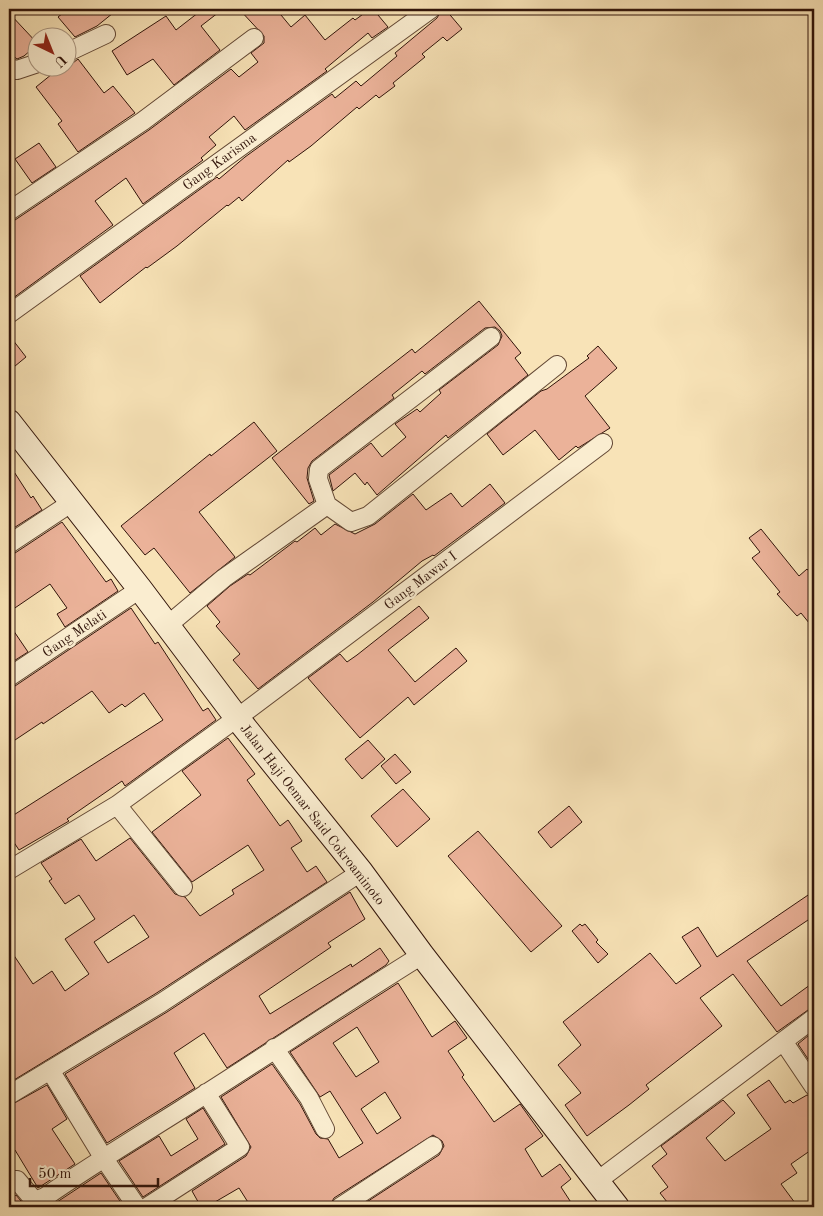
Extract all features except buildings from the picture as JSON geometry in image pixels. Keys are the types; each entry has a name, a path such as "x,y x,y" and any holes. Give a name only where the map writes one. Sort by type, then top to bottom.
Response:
{"main road":[{"name":"Jalan Haji Oemar Said Cokroaminoto","path":"9,422 168,625 237,718 361,872 422,955 616,1207"}],"street":[{"name":"Gang Karisma","path":"9,314 430,9"},
{"path":"78,47 106,34"},
{"path":"9,211 143,121 254,38"},
{"path":"9,68 17,70 28,67"},
{"path":"491,337 319,469 318,479 327,505 351,522 368,516 557,365"},
{"name":"Gang Mawar I","path":"11,865 117,805 237,718 604,442"},
{"path":"9,544 71,503"},
{"path":"168,625 224,578 327,505"},
{"name":"Gang Melati","path":"9,677 140,589"},
{"path":"117,805 183,887"},
{"path":"9,1095 161,1003 361,872"},
{"path":"9,1183 17,1180 33,1199 37,1200 422,955"},
{"path":"596,1182 814,1018"},
{"path":"783,1041 814,1087"},
{"path":"274,1048 309,1098 325,1129"},
{"path":"50,1070 103,1157 137,1207"},
{"path":"147,1207 240,1147 206,1093"},
{"path":"340,1207 433,1146"}]}
